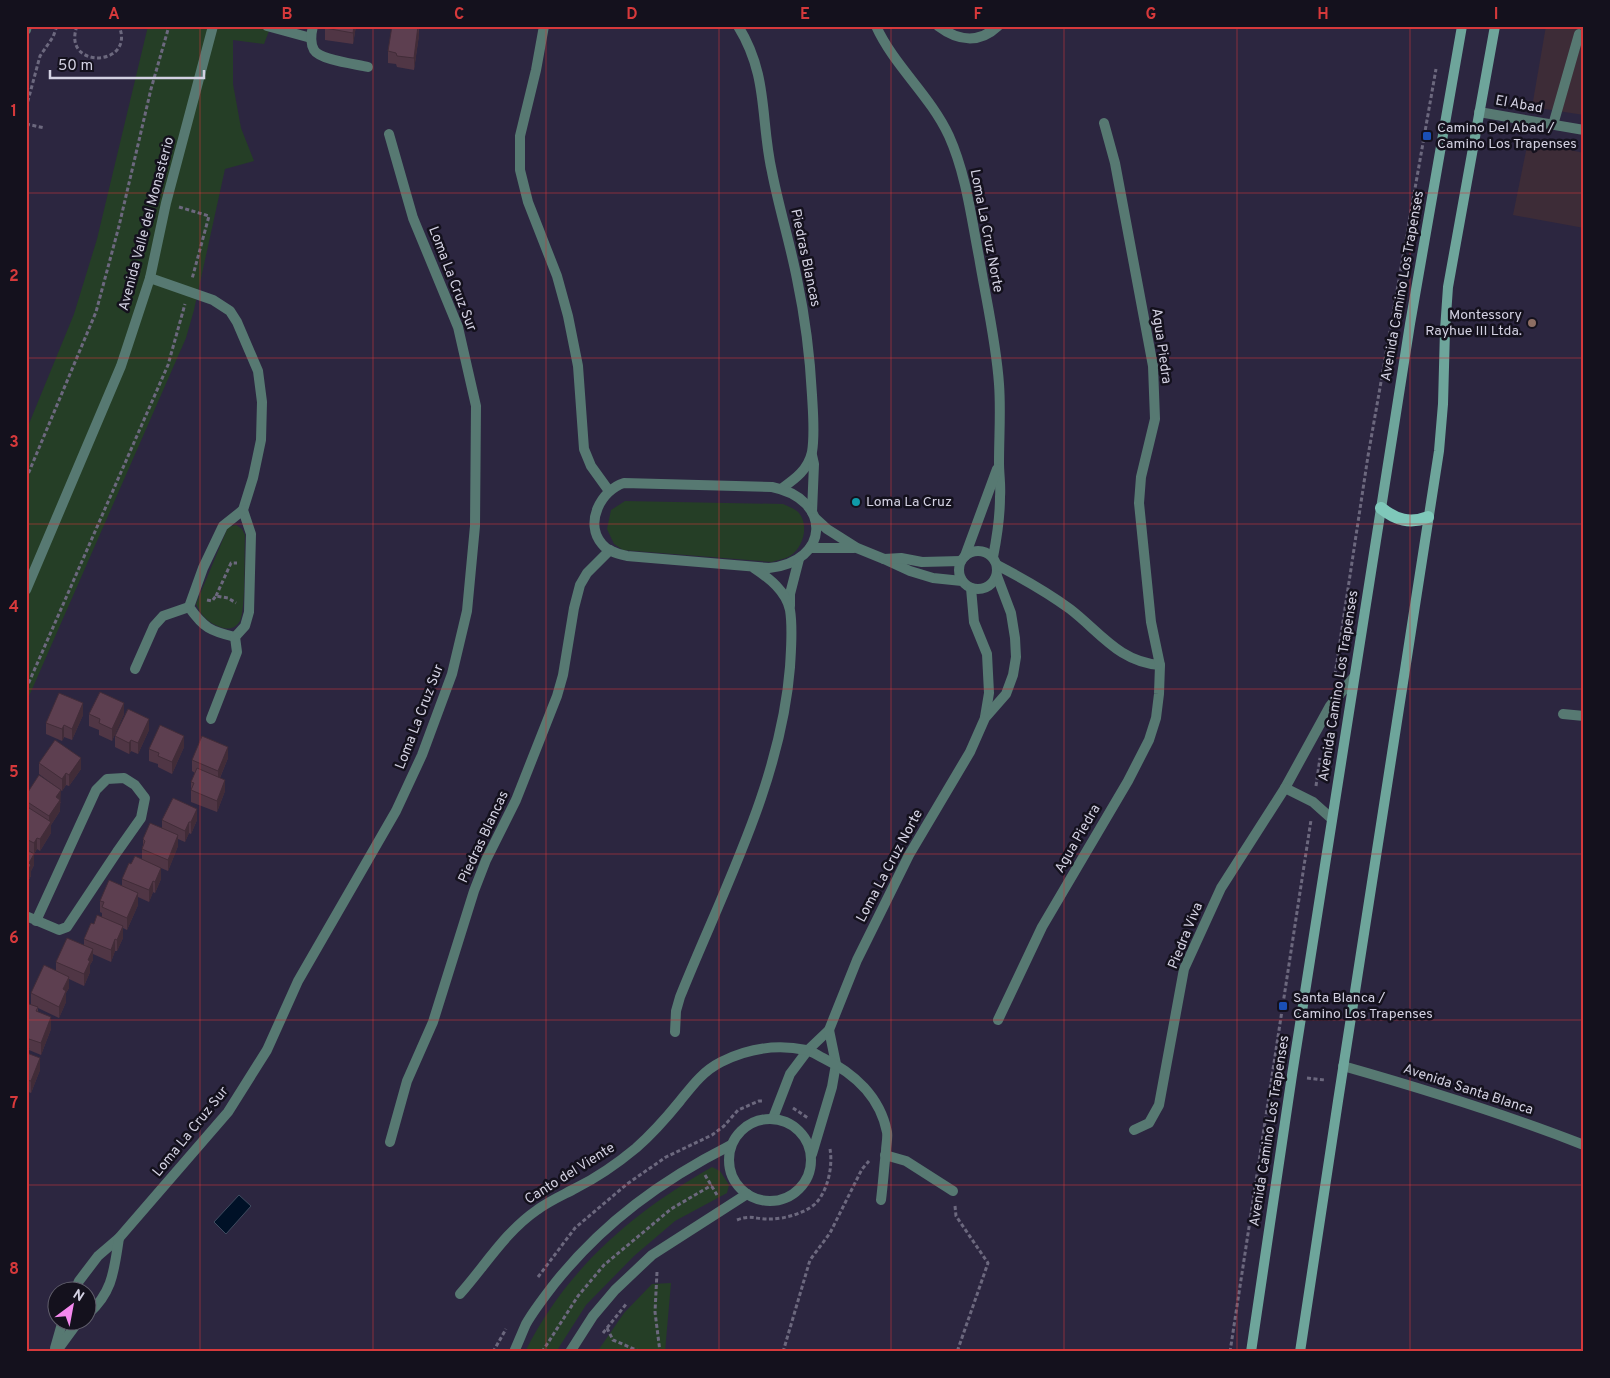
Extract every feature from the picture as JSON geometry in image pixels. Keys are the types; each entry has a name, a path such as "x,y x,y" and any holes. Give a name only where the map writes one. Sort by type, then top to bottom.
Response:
{"main road":[{"name":"Avenida Camino Los Trapenses","path":"1251,1352 1410,324 1462,26"},
{"path":"1300,1352 1439,451 1448,287 1495,26"},
{"path":"1381,508 1390,515 1406,521 1428,517"}],"street":[{"name":"Avenida Valle del Monasterio","path":"26,590 30,573 121,366 150,278 166,203 214,26"},
{"path":"267,26 311,38"},
{"path":"313,26 311,38 314,50 321,56 368,67"},
{"path":"544,26 536,70 520,136 520,170 528,202 557,276 568,316 581,386 584,449 591,466 609,491"},
{"name":"Piedras Blancas","path":"738,26 751,50 757,68 771,170 799,288 811,382 813,414 812,452 804,469 796,479 781,489"},
{"name":"Loma La Cruz Norte","path":"876,26 887,47 927,98 937,114 949,136 963,179 996,355 1000,405 1000,511 995,561"},
{"path":"938,26 950,35 964,39 984,36 998,26"},
{"path":"1552,124 1579,34"},
{"name":"El Abad","path":"1479,112 1584,130"},
{"name":"Agua Piedra","path":"998,1020 1042,927 1128,781 1149,740 1159,694 1160,665 1151,622 1139,503 1141,477 1155,419 1153,366 1115,162 1104,123"},
{"name":"Loma La Cruz Sur","path":"80,1280 98,1256 119,1238 228,1112 267,1050 298,981 396,811 422,755 452,674 467,611 475,526 476,406 458,326 413,218 389,134"},
{"path":"150,278 213,300 230,310 238,322 258,371 262,402 261,440 253,478 243,510 251,534 249,606 245,626 235,637 237,652 211,719"},
{"path":"812,452 814,464 814,515 817,530 810,548 799,559 789,564 779,567 754,568 627,556 610,550 603,545 598,537 595,526 598,507 602,498 609,491 624,483 772,487 800,498 814,515 827,529 857,548 921,576 962,581 971,588 983,589 994,582 996,576 995,561"},
{"name":"Loma La Cruz Norte","path":"963,558 999,464"},
{"path":"235,637 215,632 200,623 189,607 223,526 233,516 243,510"},
{"path":"810,548 857,548"},
{"name":"Piedras Blancas","path":"390,1142 407,1081 433,1022 474,891 490,852 516,800 557,696 563,675 574,608 580,585 587,573 610,550"},
{"path":"884,559 901,558 922,562 963,558 976,550 982,551 1071,610 1106,641 1128,656 1146,664 1160,665"},
{"path":"962,581 959,568 963,558"},
{"path":"675,1032 676,1011 680,997 760,802 778,741 789,682 791,654 790,594 799,559"},
{"path":"754,568 778,587 790,609"},
{"name":"Loma La Cruz Norte","path":"985,718 1006,694 1013,675 1016,657 1011,614 996,576"},
{"name":"Loma La Cruz Norte","path":"773,1118 790,1074 808,1050 829,1030 857,960 909,855 970,752 985,718 989,693 987,654 974,622 971,588"},
{"path":"135,669 154,626 163,616 189,607"},
{"name":"Piedra Viva","path":"1134,1130 1148,1123 1159,1105 1184,969 1220,888 1284,788 1330,706 1354,677"},
{"path":"1563,714 1584,716"},
{"path":"124,778 135,785 145,798 141,818 67,927 58,930 31,918 96,790 107,779 124,778"},
{"path":"1284,788 1313,802 1332,820"},
{"path":"812,1155 808,1144 798,1130 784,1120 773,1118 761,1119 740,1131 731,1145 729,1164 732,1176 738,1186 757,1200 769,1202 781,1200 792,1196 802,1188 808,1178 812,1155 836,1064 829,1030"},
{"name":"Canto del Viente","path":"460,1294 501,1244 525,1219 549,1202 595,1178 624,1158 660,1124 704,1073 720,1063 750,1051 779,1047 808,1050"},
{"path":"808,1050 836,1064 854,1077 873,1098 881,1113 887,1134 881,1200"},
{"name":"Avenida Santa Blanca","path":"1343,1066 1497,1113 1584,1145"},
{"path":"514,1352 527,1324 545,1296 565,1271 611,1224 663,1184 696,1163 731,1145"},
{"path":"885,1155 906,1161 953,1191"},
{"path":"570,1352 594,1316 633,1272 652,1255 747,1194"},
{"path":"98,1305 107,1292 115,1265 119,1238"},
{"path":"55,1352 60,1330"},
{"path":"55,1352 72,1330"}],"path":[{"path":"26,108 40,56 57,26"},
{"path":"70,26 76,27 76,44 80,50 85,55 100,59 114,53 119,46 121,39 119,26"},
{"path":"26,480 96,312 119,226 151,89 169,26"},
{"path":"26,124 45,128"},
{"path":"26,689 168,365 209,216 166,203"},
{"path":"192,596 212,601 231,563 250,562"},
{"path":"216,596 228,598 236,604 249,606"},
{"path":"1301,1077 1325,1080"},
{"path":"534,1283 575,1228 627,1184 666,1157 691,1145 712,1135 724,1126 738,1110 759,1101 779,1102 803,1114 820,1128 829,1143 832,1161 826,1185 814,1204 794,1216 771,1219 747,1216 730,1224 712,1185 696,1163 691,1145"},
{"path":"783,1352 810,1260 830,1233 862,1169 872,1158 885,1155"},
{"path":"542,1352 552,1333 578,1296 604,1265 671,1209 712,1185"},
{"path":"953,1191 956,1216 988,1264 957,1352"},
{"path":"652,1277 664,1266"},
{"path":"657,1272 654,1312 660,1352"},
{"path":"601,1336 630,1300"},
{"path":"493,1352 506,1328"},
{"path":"606,1328 613,1340 641,1352"}],"shaded area":[{"path":"1546,26 1584,26 1584,115 1532,107"},
{"path":"1528,141 1584,153 1584,228 1513,215"}],"green space":[{"path":"148,26 271,26 264,44 233,40 233,84 241,128 254,161 225,169 186,338 26,703 26,431 74,314 97,239"},
{"path":"625,501 783,504 797,511 801,516 804,535 795,552 788,557 772,562 623,550 614,544 607,529 611,510"},
{"path":"236,525 242,529 245,535 243,605 242,615 238,624 232,628 226,628 209,621 200,612 196,604 228,527"},
{"path":"712,1167 720,1171 729,1185 727,1193 675,1221 634,1256 586,1305 556,1352 525,1352 561,1294 604,1245 655,1204"},
{"path":"671,1283 665,1352 597,1352 624,1313 652,1284"}],"water":[{"path":"239,1195 251,1206 226,1234 214,1222"}],"building":[{"path":"325,26 354,26 353,33 325,28"},
{"path":"392,26 418,26 414,58 397,56 396,53 388,51"},
{"path":"100,692 124,703 112,729 99,723 100,719 89,714"},
{"path":"59,693 83,703 72,729 64,725 62,729 46,723"},
{"path":"128,709 149,719 138,743 131,740 129,743 115,736"},
{"path":"160,725 184,736 172,762 158,756 159,753 149,749"},
{"path":"202,736 228,747 218,771 192,760"},
{"path":"55,740 81,758 69,775 66,773 62,779 39,763"},
{"path":"197,768 225,780 217,801 191,790 194,783 191,782"},
{"path":"39,775 61,790 56,797 60,800 49,816 26,801 26,795"},
{"path":"173,798 197,809 185,831 162,820"},
{"path":"26,806 51,822 40,839 37,838 34,843 26,839"},
{"path":"150,823 178,835 168,860 142,849 145,841 143,839"},
{"path":"26,849 34,854 29,863 31,865 26,873"},
{"path":"135,856 161,868 149,890 122,879 129,863 131,864"},
{"path":"109,880 138,893 127,918 102,907 104,902 100,901"},
{"path":"97,915 123,926 111,950 84,939 91,923 94,924"},
{"path":"67,938 93,949 84,974 56,962"},
{"path":"44,965 69,977 63,989 66,991 59,1007 31,993"},
{"path":"26,1003 38,1007 36,1011 51,1017 41,1043 26,1038"},
{"path":"26,1046 29,1048 27,1053 40,1058 31,1081 26,1080"}],"place":[{"name":"Camino Del Abad / Camino Los Trapenses","path":"1427,136"},
{"name":"Montessory Rayhue III Ltda.","path":"1532,323"},
{"name":"Loma La Cruz","path":"856,502"},
{"name":"Santa Blanca / Camino Los Trapenses","path":"1283,1006"}]}
